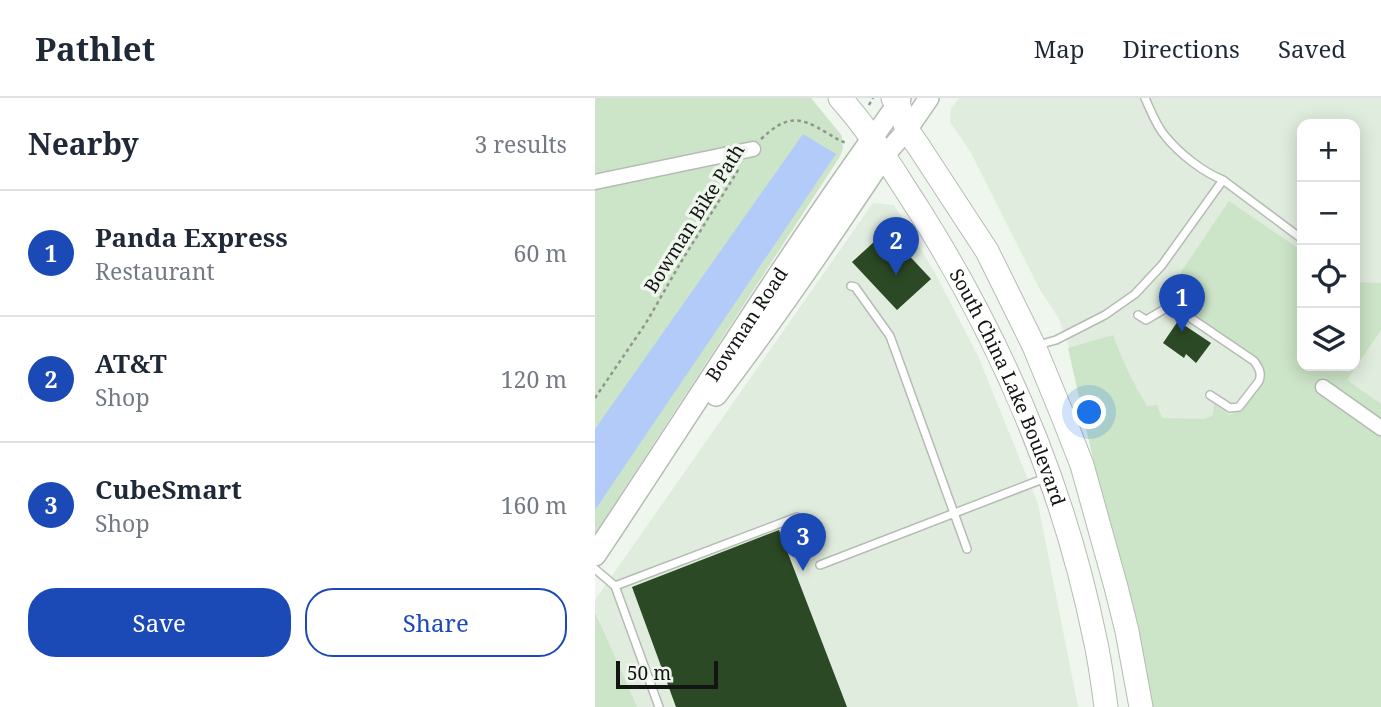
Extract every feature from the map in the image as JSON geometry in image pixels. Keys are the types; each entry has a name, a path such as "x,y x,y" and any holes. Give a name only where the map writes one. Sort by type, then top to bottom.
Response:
{"main road":[{"name":"South China Lake Boulevard","path":"840,98 861,122 869,146 949,257 1003,361 1031,426 1079,572 1107,707"},
{"name":"South China Lake Boulevard","path":"898,100 907,130 987,251 1034,346 1082,465 1127,631 1141,707"},
{"name":"Bowman Road","path":"598,551 752,348 869,146"}],"street":[{"name":"Bowman Road","path":"869,146 907,130 929,98"},
{"name":"Bowman Road","path":"869,146 898,100"},
{"path":"595,182 753,149"},
{"path":"1323,387 1381,429"}],"lane":[{"path":"1145,98 1164,136 1192,161 1223,180 1297,235"},
{"path":"1034,346 1056,340 1093,321 1135,294 1162,265 1223,180"},
{"path":"851,286 855,287 890,336 967,549"},
{"path":"1138,315 1146,320 1168,307 1176,308 1258,366 1261,376 1259,381 1239,407 1230,408 1210,395"},
{"path":"820,565 1049,477"},
{"path":"615,586 797,517"},
{"path":"595,569 615,586 659,707"}],"path":[{"name":"Bowman Bike Path","path":"595,398 646,323 730,180 753,149 777,125 798,119 813,124 843,143 869,146"}],"shaded area":[{"path":"959,98 1381,98 1381,405 1187,556 1075,363 1059,319 1039,288 970,151 950,122 951,109"},
{"path":"873,203 894,205 934,271 978,356 1038,504 1078,707 632,707 595,610 595,600"}],"green space":[{"path":"595,98 811,98 842,136 843,149 595,534"},
{"path":"1229,201 1297,248 1297,371 1353,371 1347,380 1381,404 1381,707 1149,707 1068,348 1113,335 1147,406 1157,405 1162,418 1205,419 1213,415 1214,404 1230,415 1243,409 1261,381 1262,366 1177,306 1184,298 1169,290"},
{"path":"1360,282 1381,283 1381,330 1360,361"},
{"path":"595,612 637,707 595,707"}],"water":[{"path":"803,134 836,154 595,510 595,429"}],"building":[{"path":"886,231 931,279 897,310 852,262"},
{"path":"1178,321 1211,343 1196,363 1186,354 1184,358 1163,343"},
{"path":"779,530 847,707 676,707 632,587"}],"place":[{"name":"AT&T","path":"896,275"},
{"name":"Panda Express","path":"1182,332"},
{"name":"CubeSmart","path":"803,571"}]}
